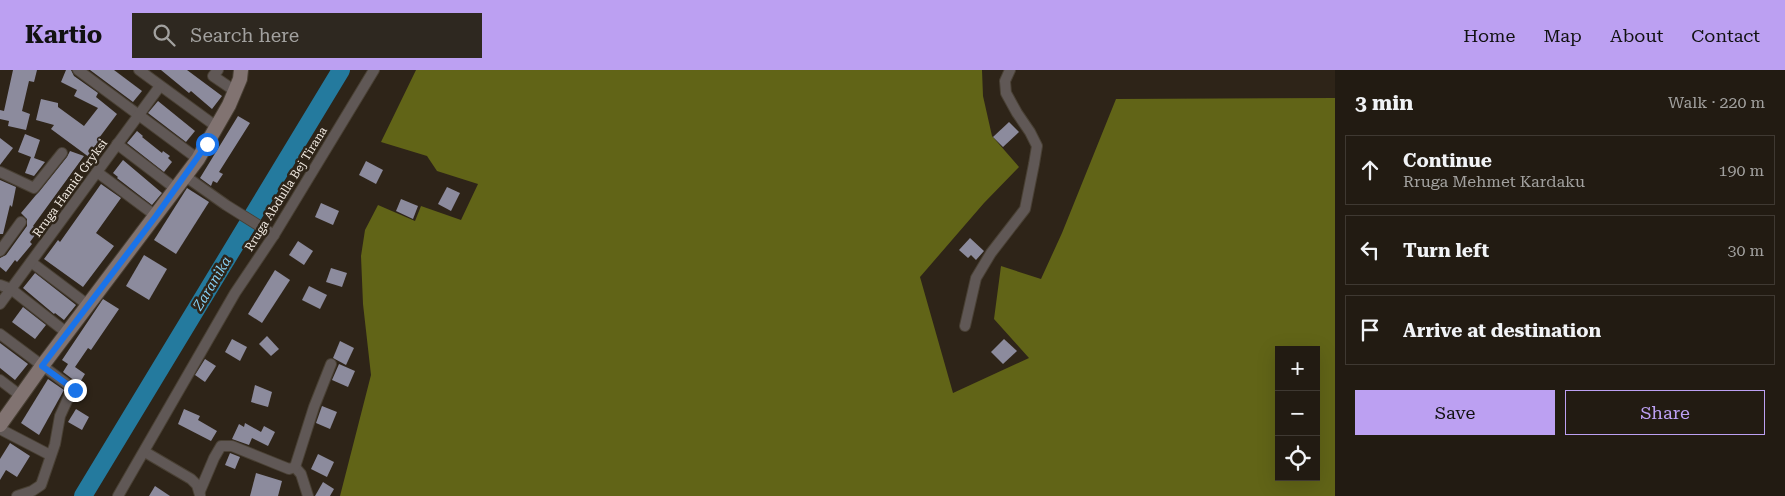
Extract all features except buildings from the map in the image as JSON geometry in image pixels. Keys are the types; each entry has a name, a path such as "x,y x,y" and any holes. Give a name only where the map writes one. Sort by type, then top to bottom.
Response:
{"street":[{"path":"78,70 198,159"},
{"path":"139,70 217,127"},
{"path":"218,70 214,76 235,92"},
{"path":"0,425 42,366 198,159 235,92 241,70"},
{"name":"Rruga Abdulla Bej Tirana","path":"118,496 235,293 274,235 374,70"},
{"path":"965,326 976,278 991,253 1025,209 1034,164 1036,146 1030,132 1006,93 1005,81 1010,70"},
{"name":"Rruga Hamid Gryksi","path":"0,304 160,86"},
{"path":"117,144 176,189"},
{"path":"0,172 34,188 62,153"},
{"path":"98,172 156,216"},
{"path":"185,176 226,205 274,235"},
{"path":"0,251 21,222"},
{"path":"31,262 88,305"},
{"path":"0,285 11,289 67,333"},
{"path":"0,334 75,390 70,394 60,416 55,444 40,485 32,491 17,496"},
{"path":"295,467 314,407 331,364"},
{"path":"0,380 21,396"},
{"path":"0,429 50,455"},
{"path":"200,494 214,458 221,446 232,446 289,469 295,467"},
{"path":"144,452 191,479 197,486 200,494"},
{"path":"295,467 302,474 308,496"}],"shaded area":[{"path":"416,70 982,70 983,96 992,136 1019,167 984,203 920,277 953,393 1029,358 994,319 1001,266 1041,279 1062,233 1116,99 1335,98 1335,496 340,496 371,375 363,304 361,256 365,230 378,205 415,221 421,206 461,220 478,184 437,171 427,156 381,142"}],"waterway":[{"name":"Zaranika","path":"83,496 341,70"}],"route":[{"path":"75,390 42,366 156,216 207,144"}]}
